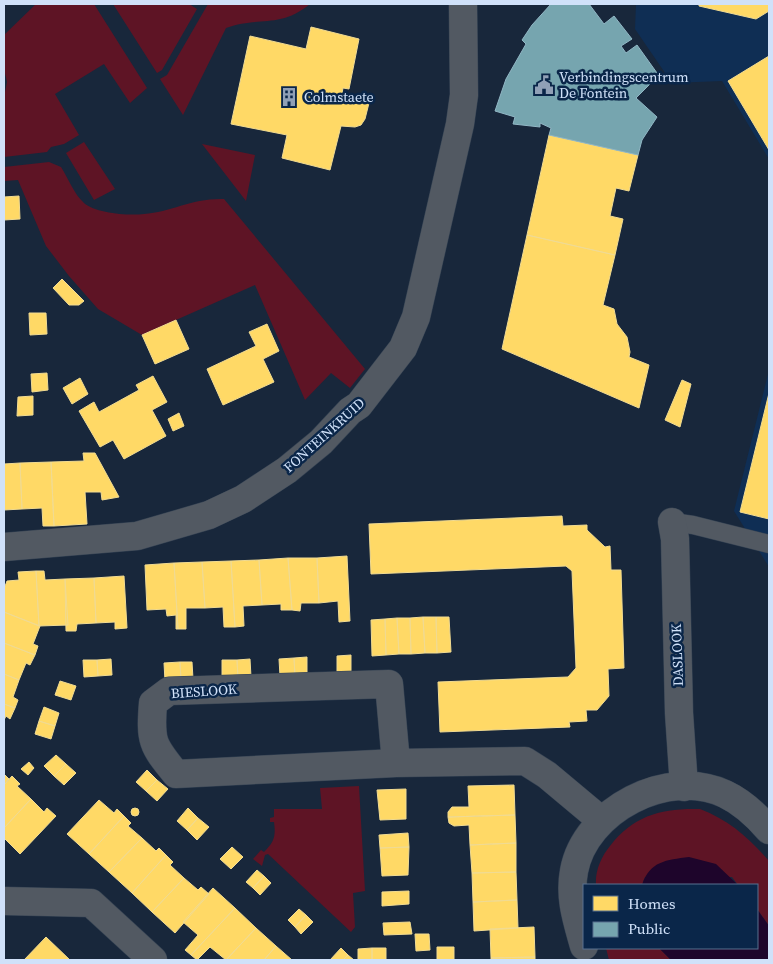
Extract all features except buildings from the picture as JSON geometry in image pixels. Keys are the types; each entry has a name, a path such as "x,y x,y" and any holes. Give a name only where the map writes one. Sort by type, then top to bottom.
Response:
{"street":[{"name":"FONTEINKRUID","path":"4,547 137,536 209,515 243,499 287,470 315,447 350,411 359,406 403,348 422,298 464,95 463,4"},
{"name":"DASLOOK","path":"672,522 675,539 679,713 684,787"},
{"name":"BIESLOOK","path":"396,763 389,684 169,691 153,703 151,725 155,748 176,774 396,763 525,761 547,775 602,820"},
{"path":"583,943 572,901 574,870 582,848 602,820 622,805 642,794 684,787 701,788 724,793 741,804 769,830"},
{"path":"4,901 91,903 153,960"}],"lane":[{"path":"672,522 693,525 769,544"}],"shaded area":[{"path":"36,4 94,4 147,88 130,103 104,64 55,94 79,135 64,144 51,147 47,152 4,157 4,97 7,82 4,69 4,35"},
{"path":"113,4 189,4 197,9 162,70 157,73"},
{"path":"208,4 310,4 289,17 226,28 183,115 160,79 167,75"},
{"path":"636,4 769,4 769,159 722,81 672,83 635,29"},
{"path":"84,142 115,189 94,200 66,153"},
{"path":"202,144 255,155 246,201"},
{"path":"49,162 61,167 74,191 84,203 104,211 129,215 154,213 212,199 224,199 365,369 350,388 331,373 305,400 255,285 142,335 98,309 46,246 18,180 4,181 4,167"},
{"path":"769,370 769,567 734,511"},
{"path":"359,786 365,891 353,893 355,927 351,932 268,854 265,855 262,866 253,859 261,850 264,852 274,839 274,822 270,822 270,818 274,817 274,809 322,809 320,788"},
{"path":"700,809 729,824 738,830 769,861 769,926 758,910 758,884 737,884 732,877 645,877 642,884 596,884 599,864 619,835 639,820 661,812"},
{"path":"689,857 716,864 737,884 642,884 645,877 654,866 673,859"},
{"path":"758,910 769,926 769,960 671,960 660,949 758,949"},
{"path":"606,949 660,949 671,960 609,960"}],"place":[{"name":"Verbindingscentrum De Fontein","path":"544,85"},
{"name":"Colmstaete","path":"289,97"}]}
